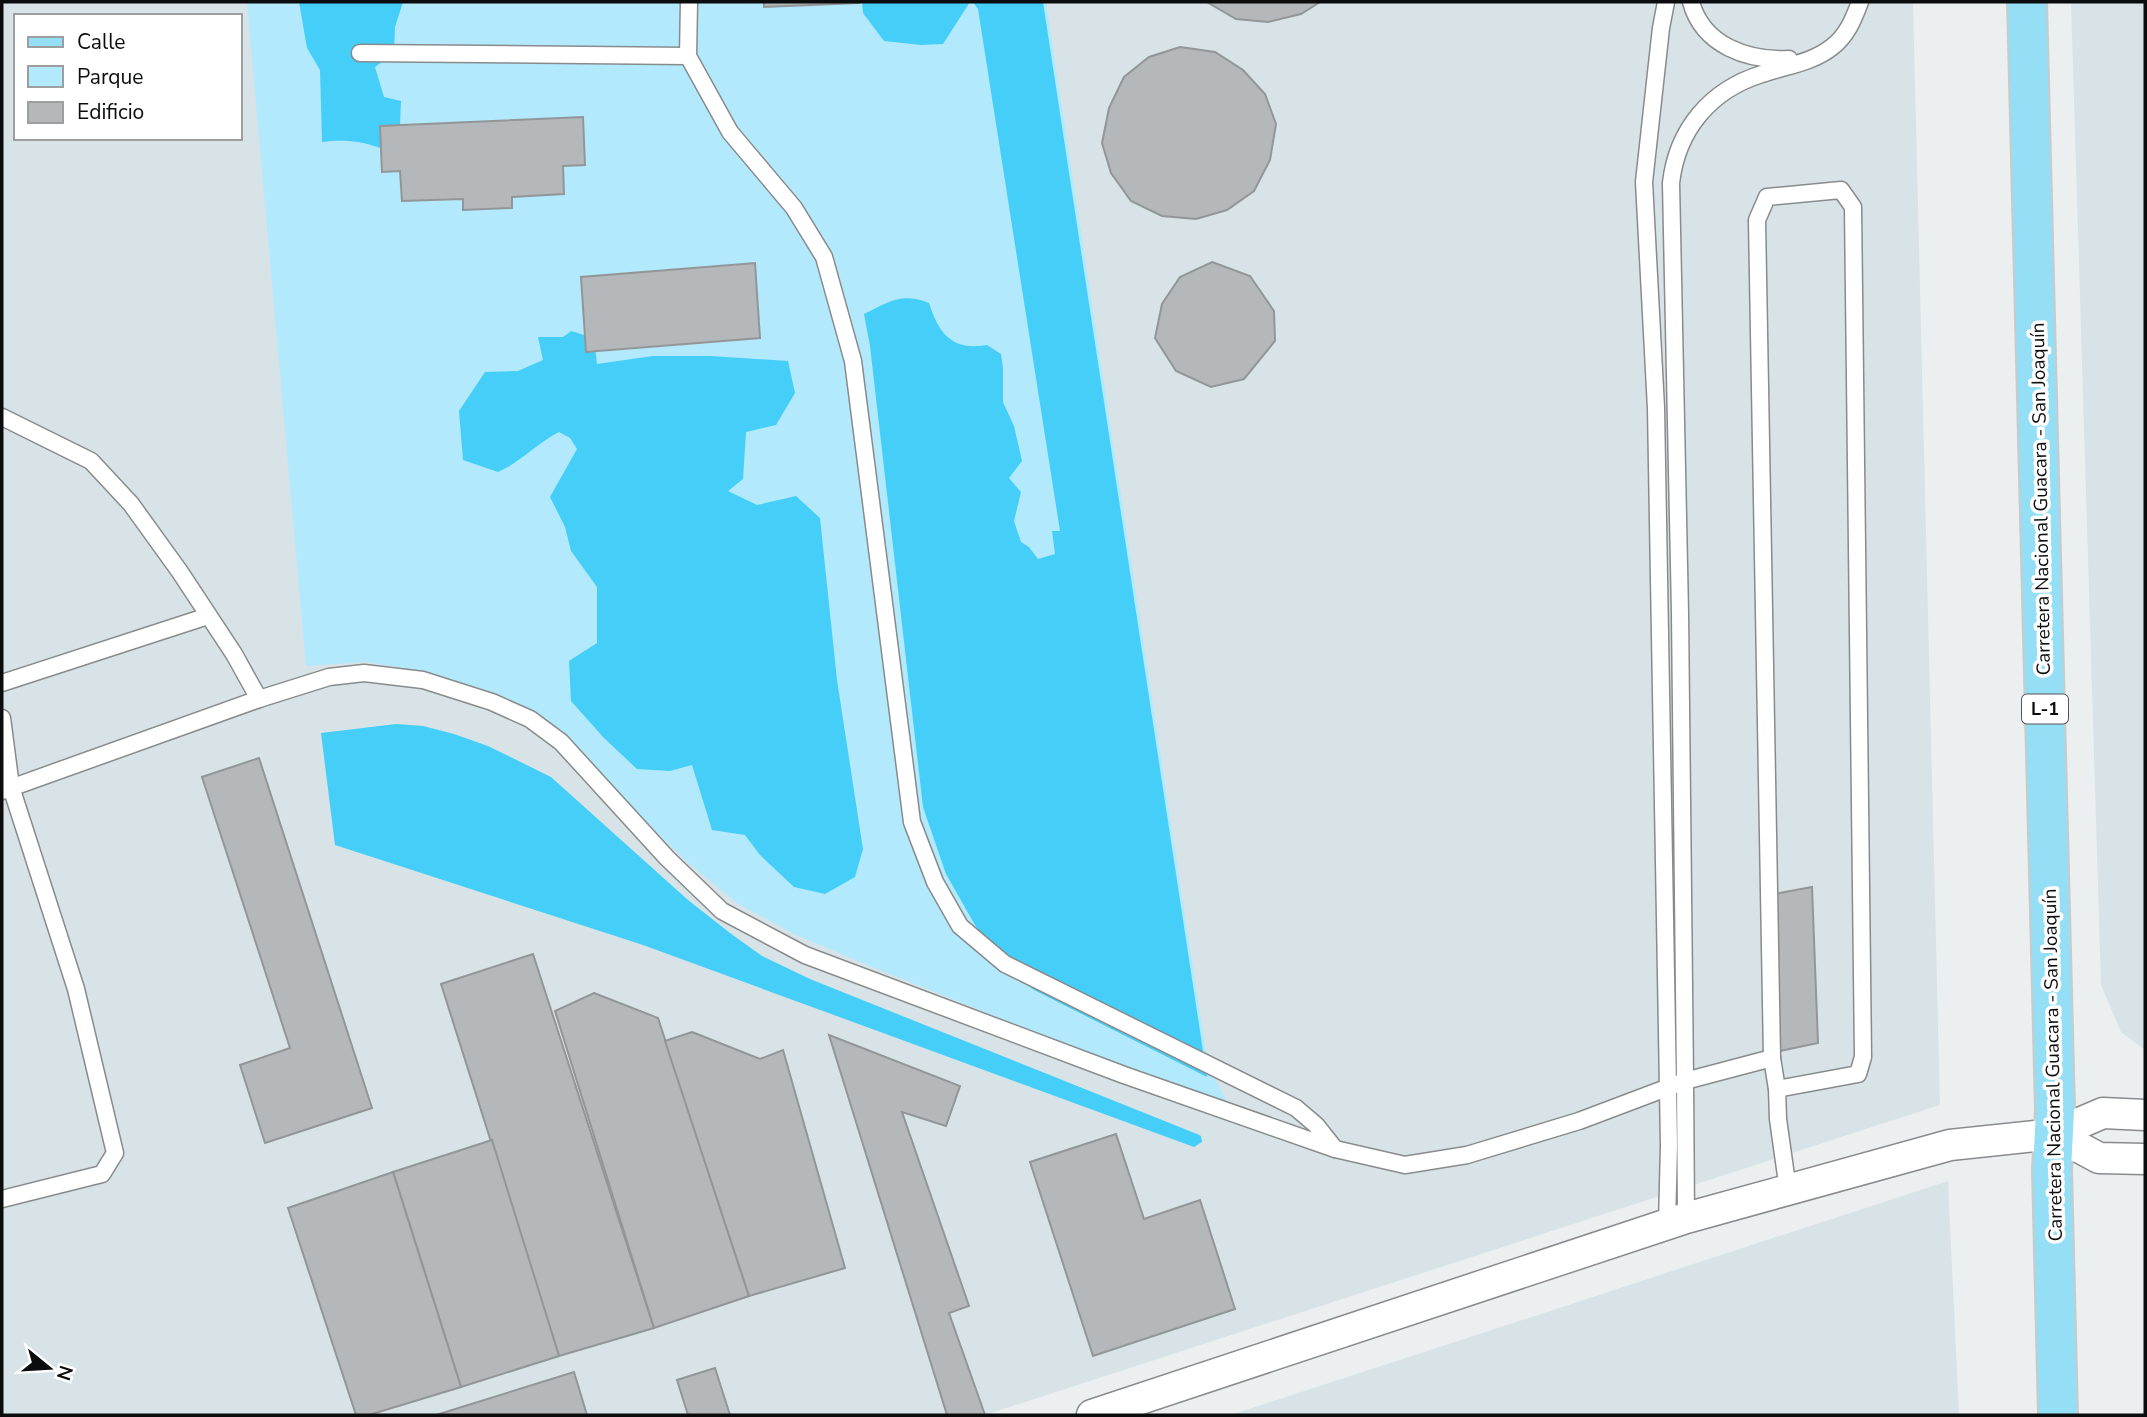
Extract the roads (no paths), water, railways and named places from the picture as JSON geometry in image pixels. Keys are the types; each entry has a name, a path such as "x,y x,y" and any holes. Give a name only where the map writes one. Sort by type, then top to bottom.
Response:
{"main road":[{"name":"Carretera Nacional Guacara - San Joaquín","path":"2027,2 2054,1134 2052,1170 2058,1415"}],"street":[{"path":"1092,1415 1677,1221 1950,1145 2054,1134 2103,1113 2145,1115"},
{"path":"2054,1134 2099,1158 2145,1159"}],"lane":[{"path":"689,2 688,56 730,132 794,208 824,257 853,361 912,822 935,882 960,926 1005,964 1296,1108 1316,1125 1335,1150"},
{"path":"1666,2 1644,182 1656,421 1667,1088 1669,1145 1677,1221"},
{"path":"1691,2 1697,17 1708,32 1721,43 1754,58 1791,59 1809,55 1843,36"},
{"path":"1677,1221 1685,1081 1680,613 1671,183 1673,164 1693,119 1723,92 1740,81 1815,58 1834,46 1852,24 1860,2"},
{"path":"360,53 688,56"},
{"path":"1776,1089 1858,1074 1863,1057 1853,207 1841,190 1767,197 1757,220 1772,1058 1788,1190"},
{"path":"2,417 91,461 131,504 234,654 259,699"},
{"path":"2,682 208,616"},
{"path":"6,789 259,699 329,677 364,673 423,680 492,702 530,719 561,742 667,858 722,911 804,955 1124,1075 1335,1150 1405,1166 1468,1156 1579,1121 1685,1081 1772,1058"},
{"path":"2,718 6,789 76,989 115,1153 102,1174 2,1199"}]}
